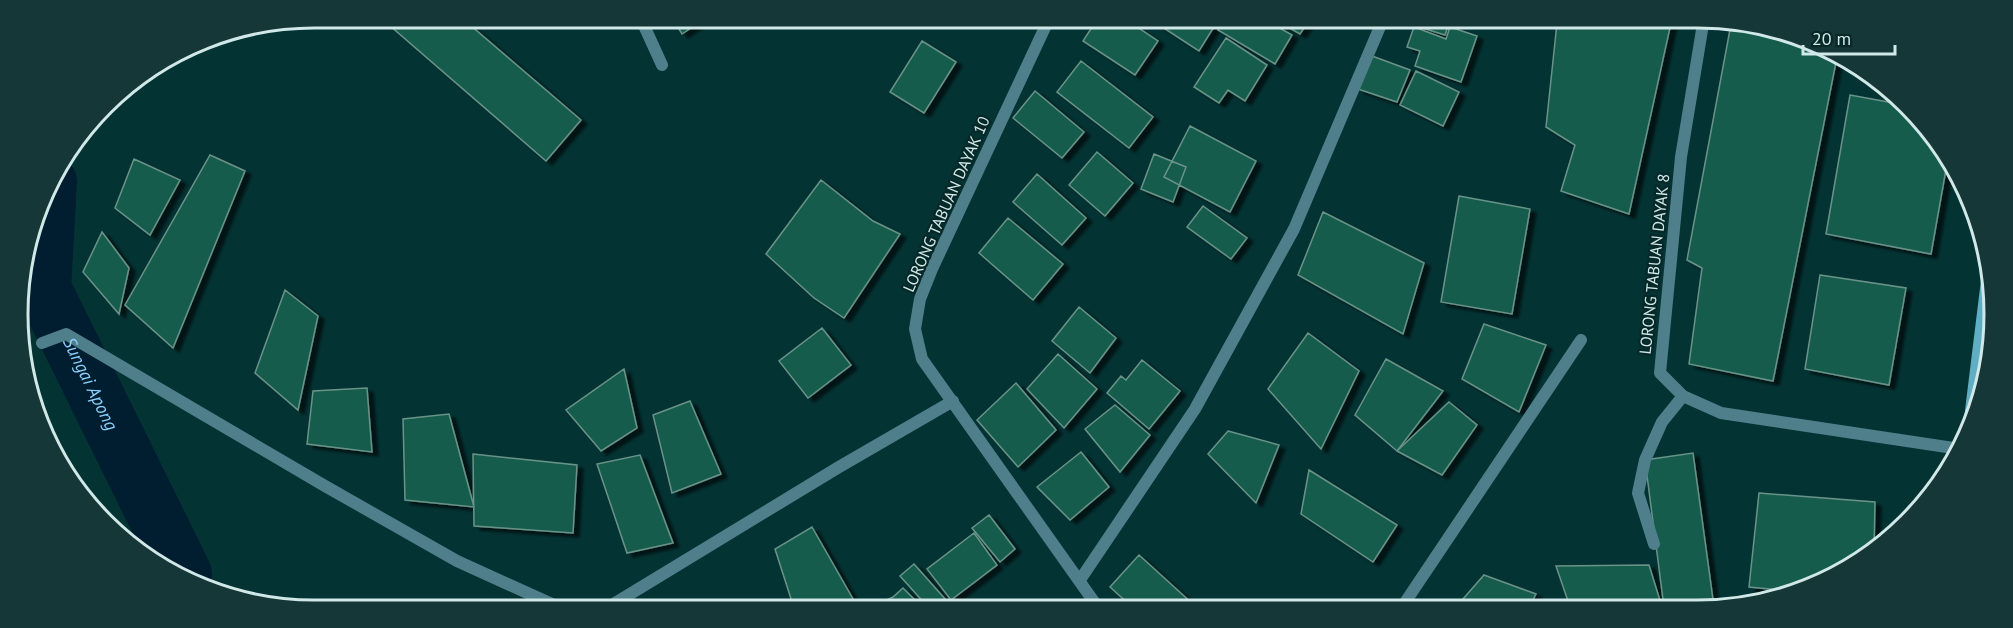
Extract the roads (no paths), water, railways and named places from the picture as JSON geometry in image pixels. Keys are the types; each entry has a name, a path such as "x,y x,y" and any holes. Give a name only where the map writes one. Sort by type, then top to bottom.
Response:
{"street":[{"path":"645,28 662,65"},
{"name":"LORONG TABUAN DAYAK 10","path":"1045,28 920,299 915,328 922,359 1093,600"},
{"path":"1080,580 1195,409 1294,229 1379,28"},
{"name":"LORONG TABUAN DAYAK 8","path":"1702,28 1681,157 1660,373 1683,396 1721,413 1951,448"},
{"path":"1973,394 1984,305"},
{"path":"42,343 66,334 457,561 543,600"},
{"path":"1407,600 1581,340"},
{"path":"1654,544 1638,493 1645,460 1662,422 1683,396"},
{"path":"620,600 839,467 953,401"}],"waterway":[{"name":"Sungai Apong","path":"47,213 43,288 180,566"}]}
